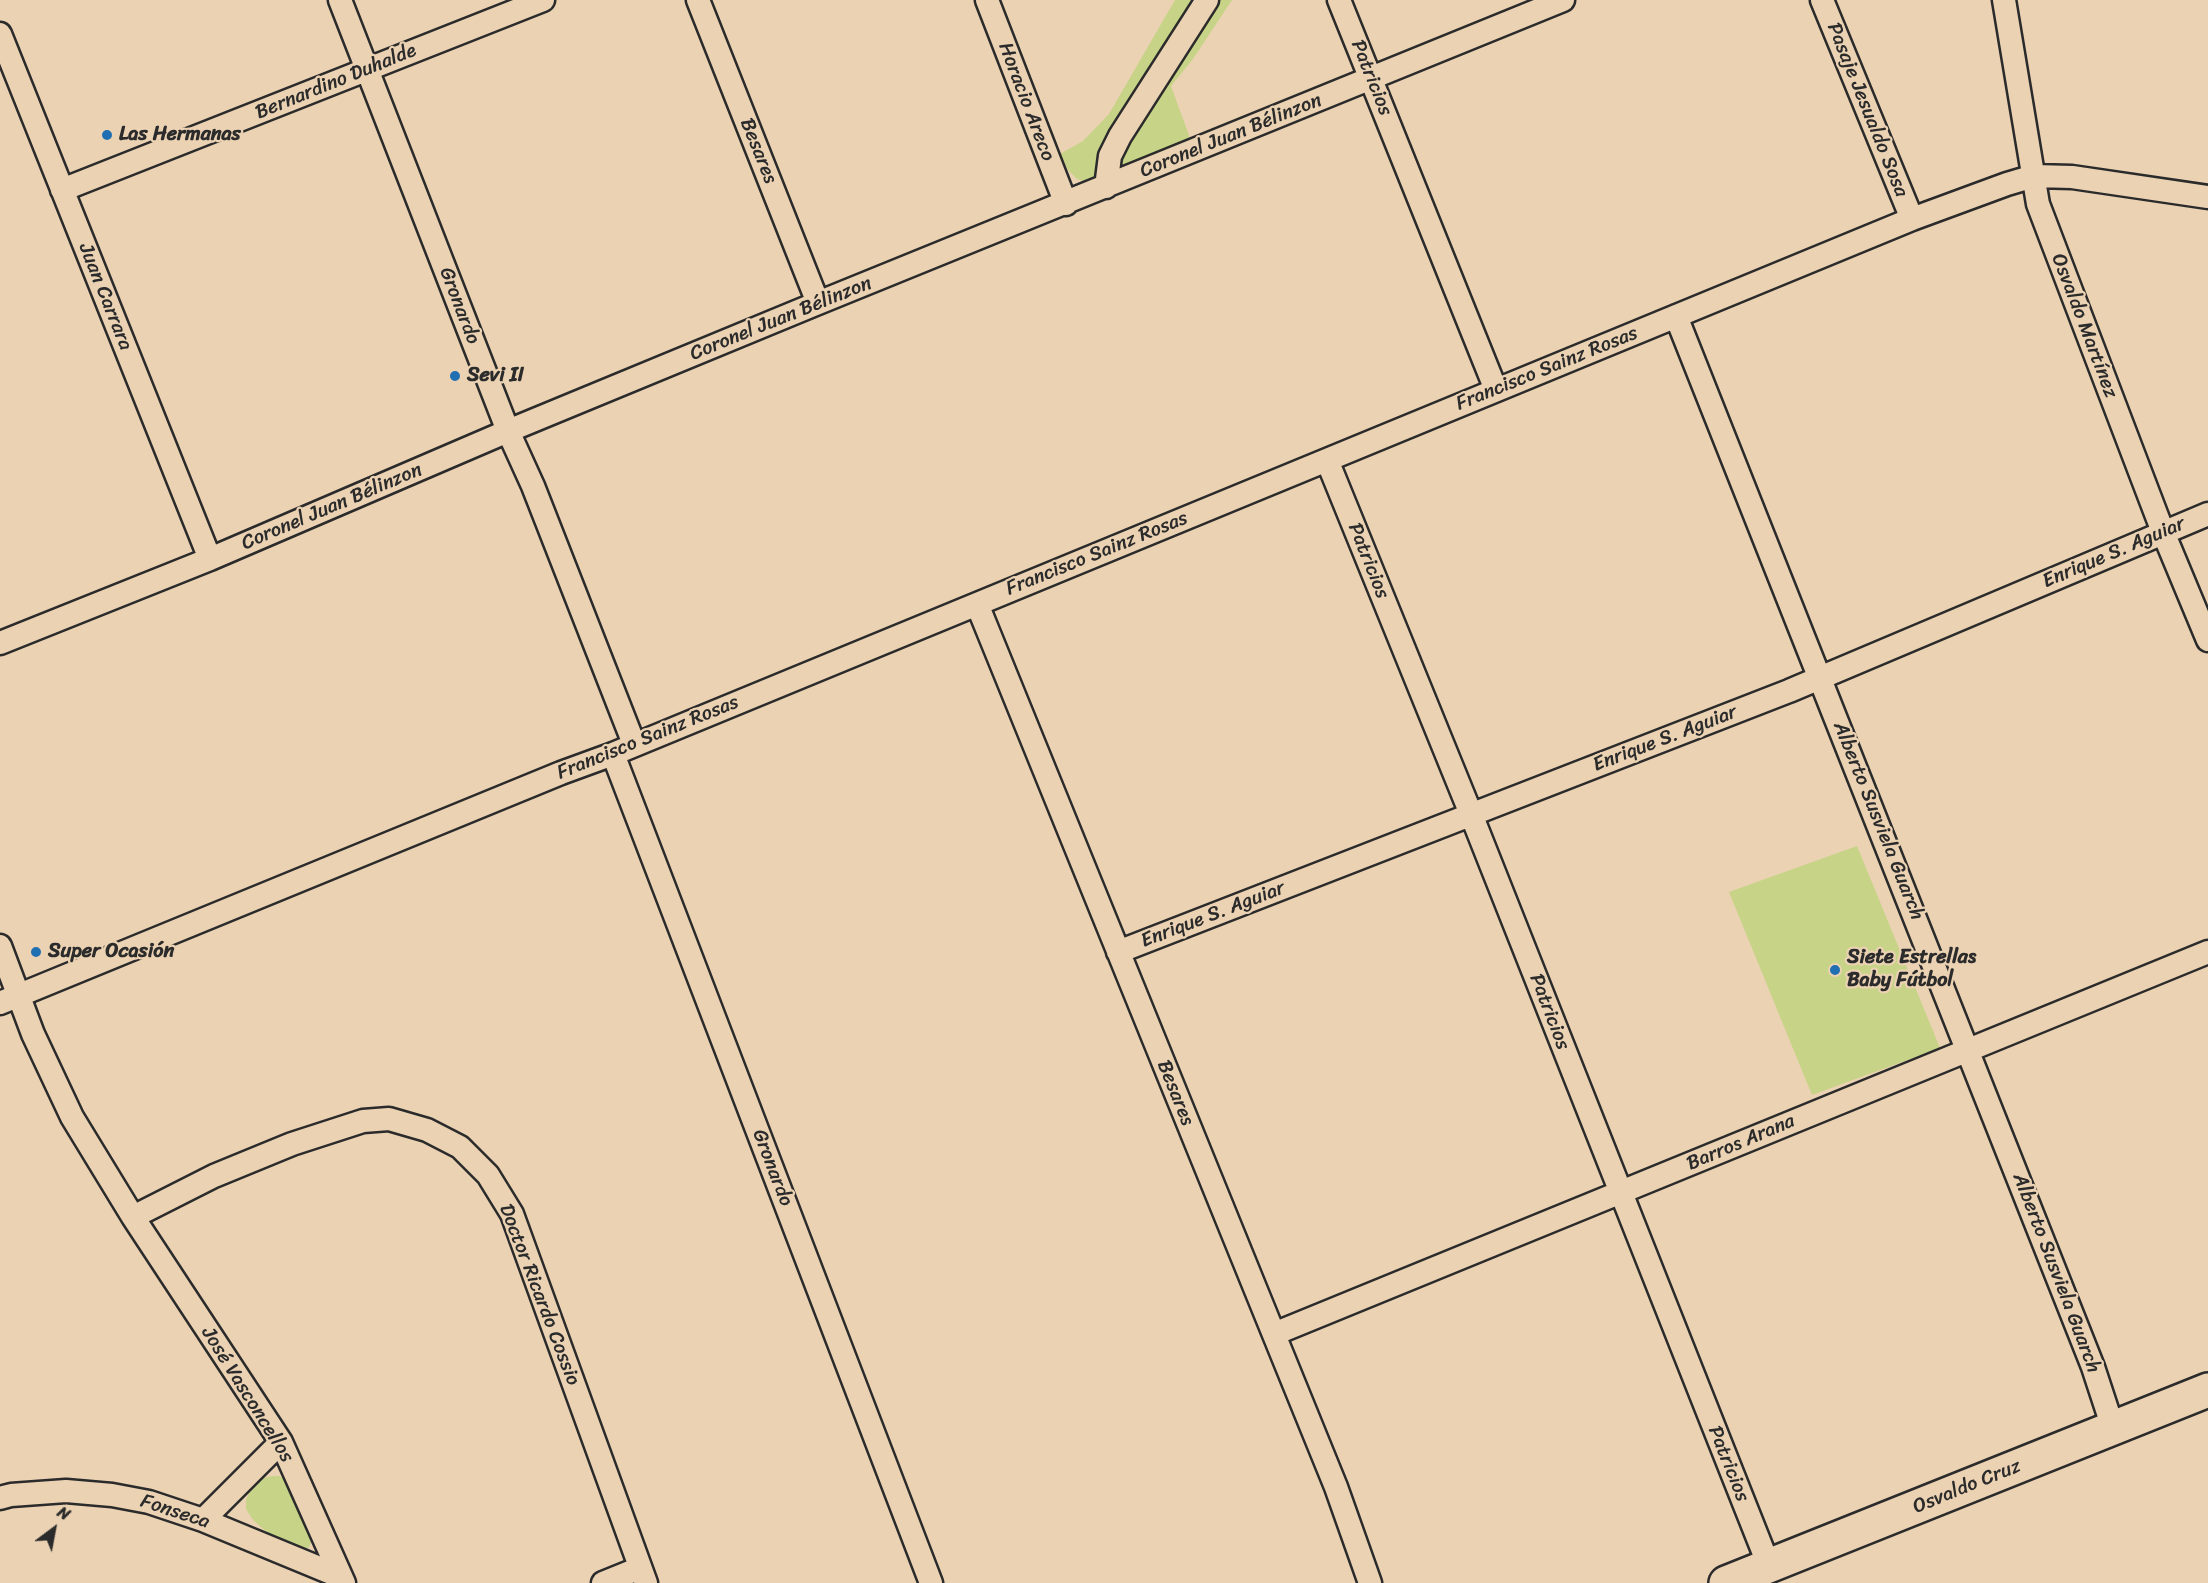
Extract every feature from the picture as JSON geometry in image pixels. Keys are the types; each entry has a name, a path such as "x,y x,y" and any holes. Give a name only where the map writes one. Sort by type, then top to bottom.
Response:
{"street":[{"name":"Gronardo","path":"340,0 508,431 533,486 634,744"},
{"name":"Bernardino Duhalde","path":"62,190 543,0"},
{"name":"Besares","path":"698,0 819,303"},
{"name":"Horacio Areco","path":"987,0 1066,204"},
{"path":"1106,187 1110,156 1120,136 1208,0"},
{"name":"Patricios","path":"1339,0 1496,390"},
{"name":"Coronel Juan Bélinzon","path":"0,643 210,559 508,431 819,303 1563,0"},
{"name":"Pasaje Jesualdo Sosa","path":"1822,0 1912,219"},
{"name":"Osvaldo Martínez","path":"2004,0 2038,204 2163,532 2208,640"},
{"name":"Juan Carrara","path":"0,34 210,559"},
{"name":"Francisco Sainz Rosas","path":"10,999 561,773 613,754 1912,219 2034,176 2072,177 2208,197"},
{"name":"Alberto Susviela Guarch","path":"1676,316 1821,676 2093,1367 2113,1428"},
{"name":"Patricios","path":"1326,460 1471,814 1769,1566"},
{"name":"Enrique S. Aguiar","path":"1118,952 1789,691 2208,514"},
{"name":"Besares","path":"977,604 1274,1334 1335,1487 1370,1583"},
{"name":"Gronardo","path":"613,754 931,1583"},
{"name":"José Vasconcellos","path":"0,946 10,999 33,1034 72,1117 133,1217 281,1443 342,1580"},
{"name":"Barros Arana","path":"1274,1334 2208,951"},
{"name":"Doctor Ricardo Cossio","path":"133,1217 214,1176 292,1144 363,1121 389,1119 427,1130 460,1147 488,1175 512,1214 643,1575"},
{"name":"Osvaldo Cruz","path":"1726,1583 2208,1390"},
{"path":"203,1520 281,1443"},
{"name":"Fonseca","path":"0,1498 11,1495 66,1491 112,1495 148,1502 203,1520 342,1580"},
{"path":"603,1583 643,1575"}],"green space":[{"path":"1175,0 1232,0 1193,59 1171,86 1191,141 1089,183 1077,179 1068,170 1060,154 1083,141 1109,114"},
{"name":"Siete Estrellas Baby Fútbol","path":"1857,846 1940,1048 1812,1095 1729,892"},
{"path":"279,1476 286,1480 313,1538 309,1547 302,1553 287,1550 253,1520 246,1509 249,1493 264,1478"}],"place":[{"name":"Las Hermanas","path":"107,135"},
{"name":"Sevi II","path":"455,376"},
{"name":"Super Ocasión","path":"36,952"},
{"name":"Siete Estrellas Baby Fútbol","path":"1835,970"}]}
